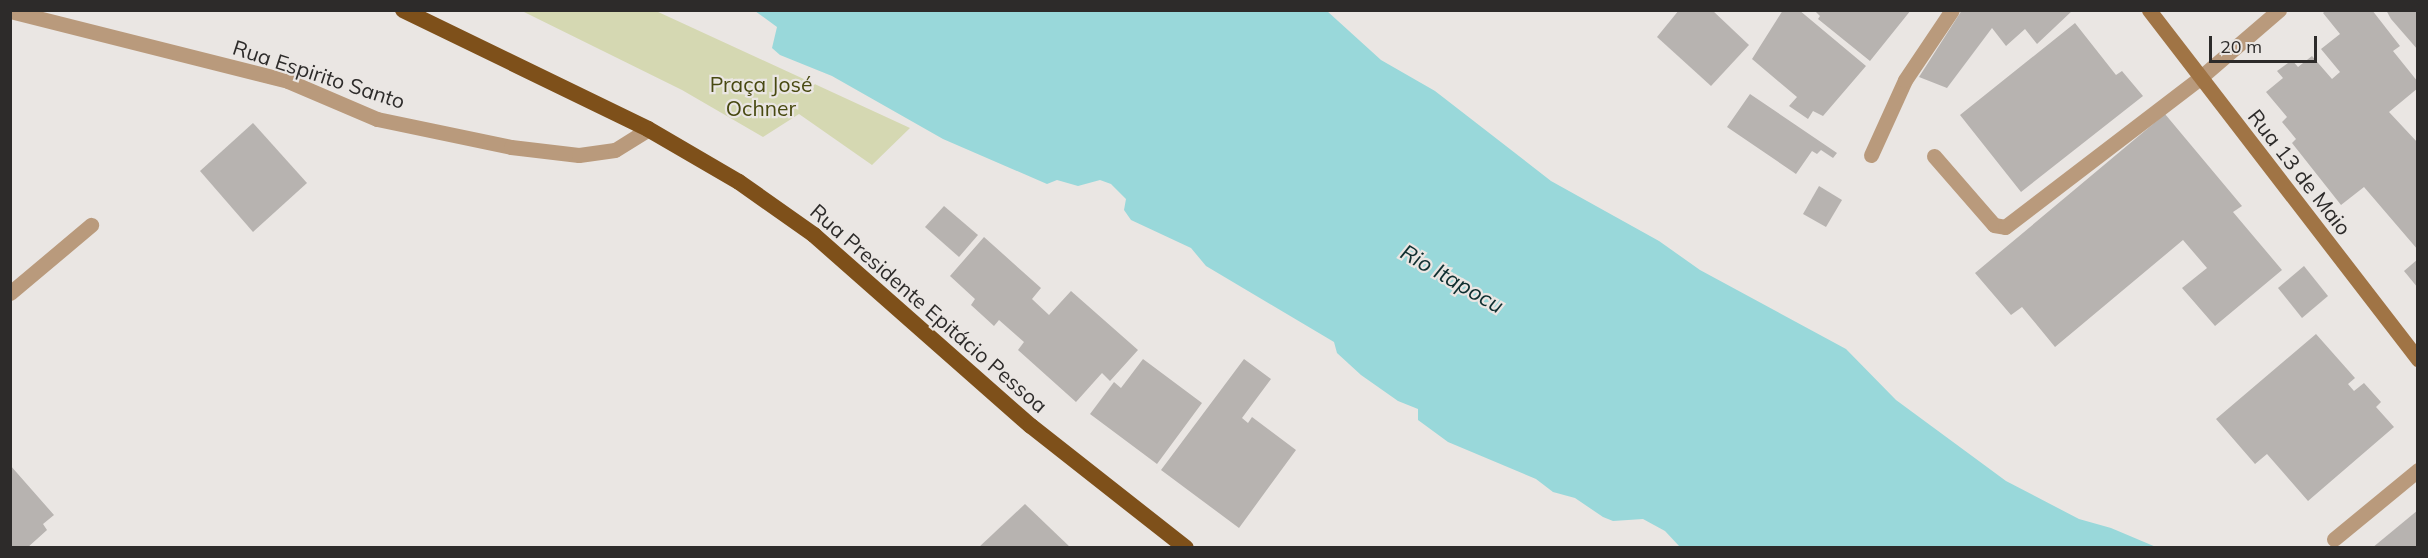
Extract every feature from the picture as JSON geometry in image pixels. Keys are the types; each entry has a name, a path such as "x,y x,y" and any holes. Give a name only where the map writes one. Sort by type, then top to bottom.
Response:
{"highway":[{"name":"Rua Presidente Epitácio Pessoa","path":"404,10 648,129 739,182 814,235 1031,426 1186,548"}],"main road":[{"name":"Rua 13 de Maio","path":"2149,10 2418,358"}],"street":[{"path":"1871,155 1905,80 1952,10"},
{"path":"1934,156 1994,225 2006,227 2201,77 2279,10"},
{"name":"Rua Espirito Santo","path":"10,11 288,81 377,118 511,147 579,155 615,150 648,129"},
{"path":"10,293 91,225"},
{"path":"2334,539 2418,470"}],"green space":[{"name":"Praça José Ochner","path":"522,11 656,11 910,128 872,165 799,114 763,137 682,90"}],"water":[{"name":"Rio Itapocu","path":"755,11 1327,11 1381,60 1435,91 1551,181 1659,241 1700,270 1846,349 1896,400 2006,481 2079,519 2111,528 2156,547 1680,547 1665,531 1643,519 1613,521 1575,498 1553,492 1536,479 1448,442 1418,420 1418,409 1398,401 1361,375 1337,353 1334,342 1206,266 1191,248 1131,220 1124,210 1126,199 1111,184 1100,180 1078,186 1057,180 1047,184 943,139 832,76 780,55 772,48 777,27"}],"building":[{"path":"1679,10 1712,10 1749,45 1711,86 1657,37"},
{"path":"1783,10 1799,10 1866,66 1823,116 1813,111 1808,119 1789,106 1797,97 1752,59"},
{"path":"1814,10 1911,10 1870,61 1818,19 1820,16"},
{"path":"1962,10 2073,10 2037,44 2025,29 2006,46 1992,28 1947,88 1919,77"},
{"path":"2326,10 2372,10 2400,46 2393,51 2418,82 2418,88 2389,112 2418,143 2418,250 2364,187 2341,205 2292,143 2296,139 2282,122 2287,117 2266,92 2283,78 2277,71 2292,60 2298,67 2312,56 2332,79 2340,72 2321,49 2340,34 2323,13"},
{"path":"2386,10 2418,10 2418,50 2391,19"},
{"path":"2075,23 2116,75 2122,71 2143,96 2021,192 1960,115"},
{"path":"1750,94 1837,153 1833,158 1821,150 1817,154 1812,151 1796,174 1727,127"},
{"path":"2165,114 2242,206 2233,212 2282,270 2215,326 2182,288 2207,268 2183,240 2055,347 2022,307 2011,315 1975,273"},
{"path":"253,123 307,183 253,232 200,171"},
{"path":"1819,186 1842,200 1826,227 1803,214"},
{"path":"944,206 978,235 959,257 925,227"},
{"path":"984,237 1041,288 1032,299 1049,315 1071,291 1138,350 1110,381 1102,373 1076,402 1018,350 1024,342 999,320 994,326 971,305 975,299 950,276"},
{"path":"2418,259 2418,288 2404,271"},
{"path":"2304,266 2328,296 2302,318 2278,288"},
{"path":"2316,334 2355,378 2348,384 2354,391 2364,383 2381,402 2376,407 2394,427 2308,501 2267,454 2255,464 2216,419"},
{"path":"1143,359 1202,403 1157,464 1090,414 1114,382 1121,388"},
{"path":"1244,359 1271,379 1242,418 1248,423 1252,417 1296,450 1239,528 1161,470"},
{"path":"10,465 54,515 43,524 47,530 27,548 10,548"},
{"path":"1025,504 1071,548 978,548"},
{"path":"2418,510 2418,548 2372,548"}]}
